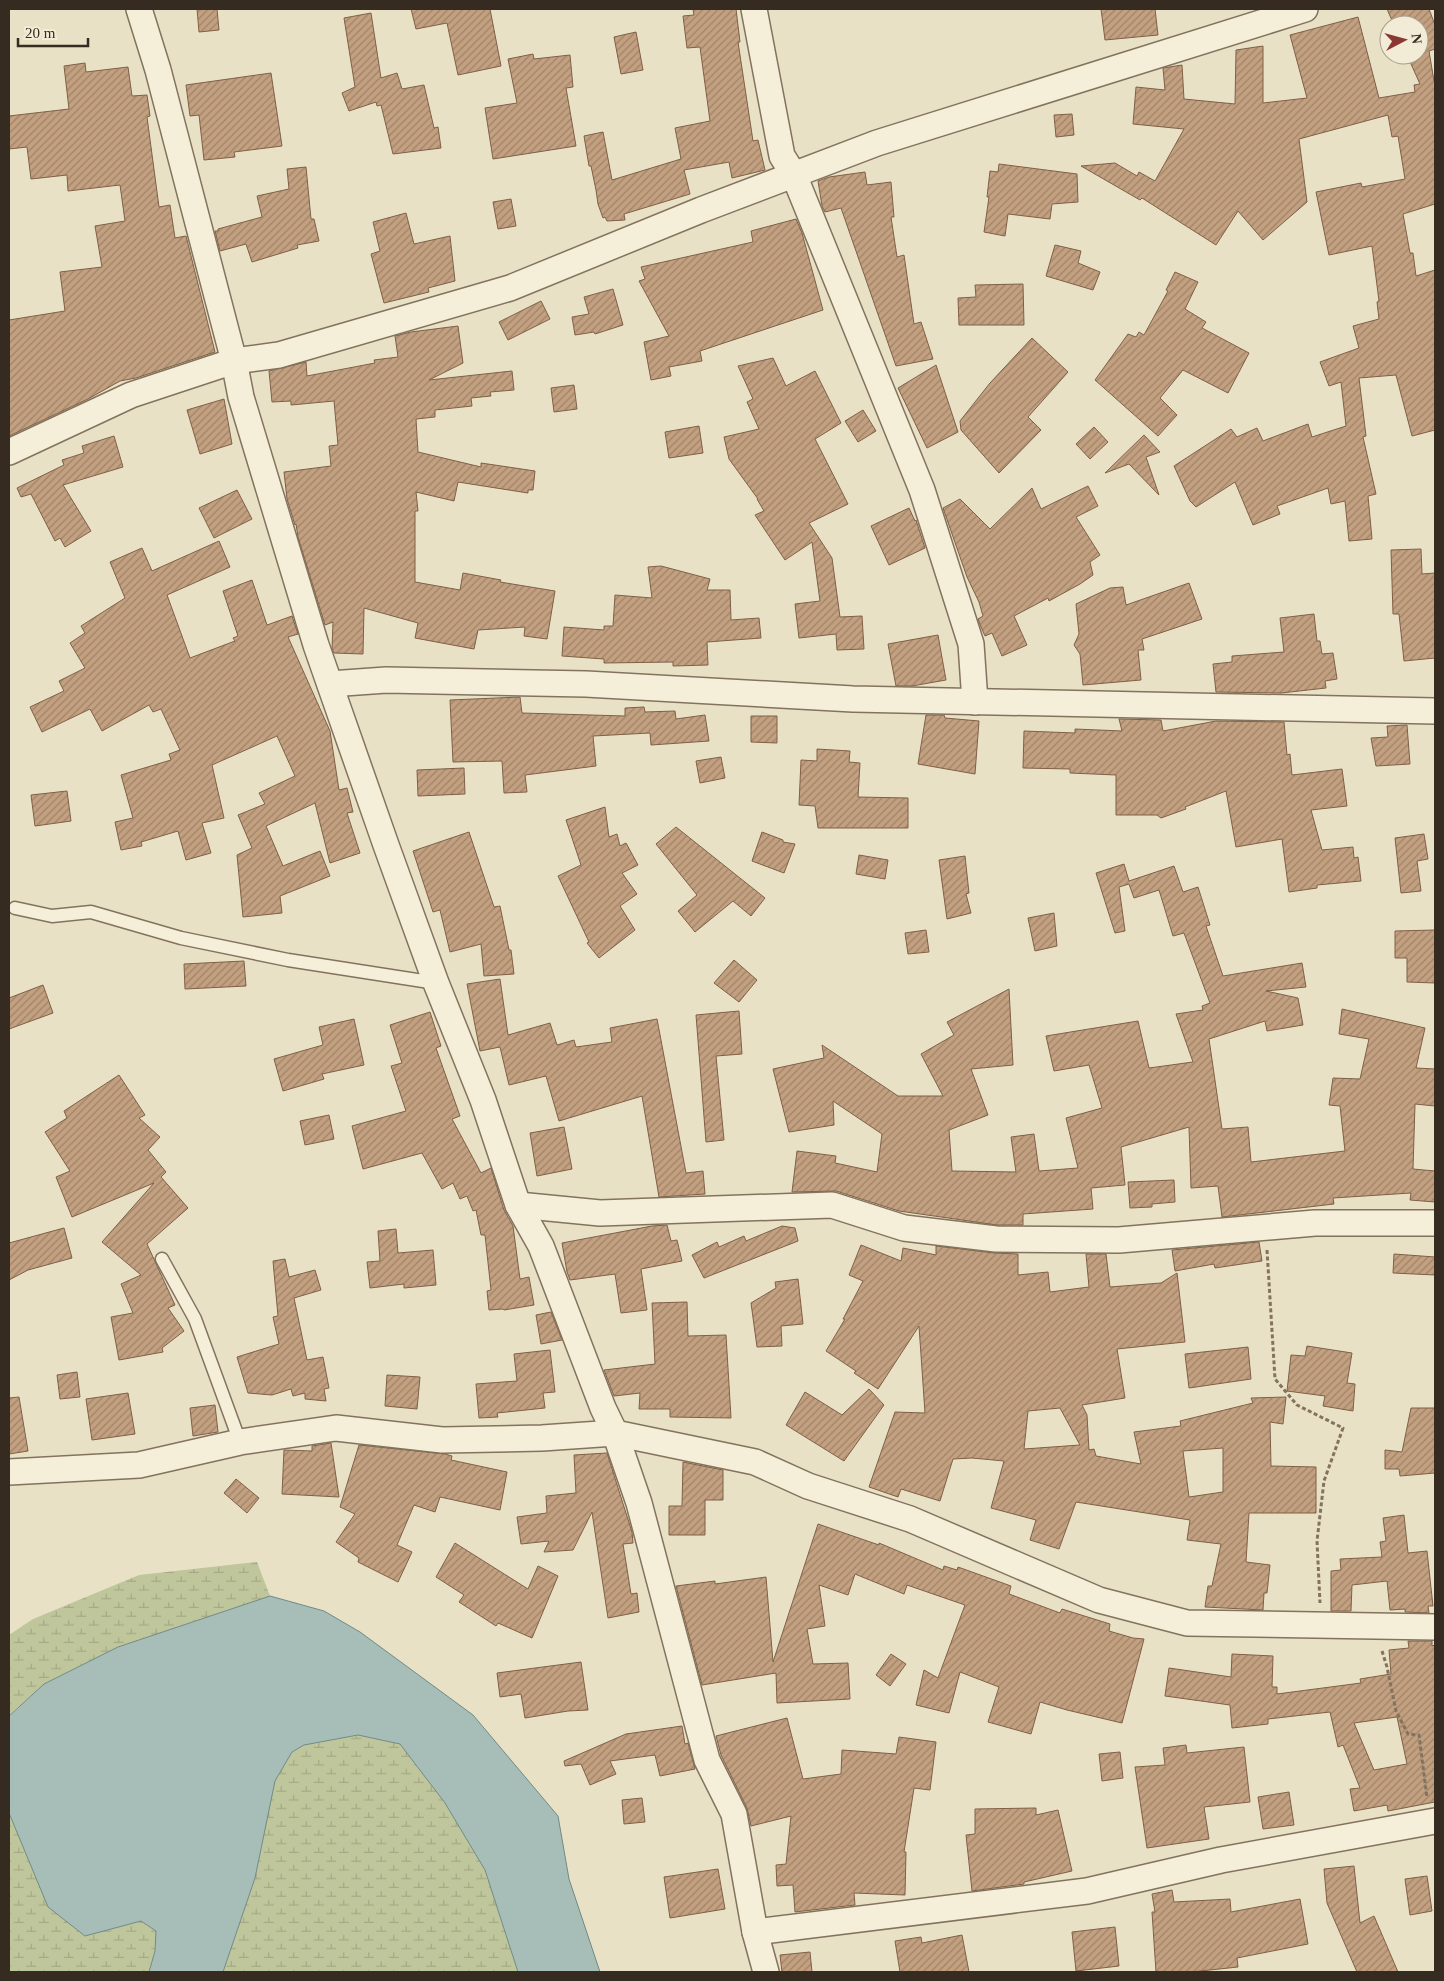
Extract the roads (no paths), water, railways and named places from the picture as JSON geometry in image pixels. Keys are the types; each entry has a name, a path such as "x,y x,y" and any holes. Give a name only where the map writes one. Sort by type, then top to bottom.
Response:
{"street":[{"path":"139,9 158,70 234,361 241,397 316,645 436,983 483,1100 518,1205 541,1246 603,1408 616,1433 639,1503 707,1760 734,1814 756,1932 766,1972"},
{"path":"754,9 782,156 794,175 922,490 971,644 975,702"},
{"path":"9,452 131,395 234,361 279,355 510,288 877,143 1305,9"},
{"path":"330,684 386,680 586,684 853,699 1435,711"},
{"path":"518,1205 600,1213 832,1205 904,1228 996,1239 1119,1240 1315,1222 1435,1223"},
{"path":"9,1472 139,1465 240,1442 336,1428 442,1440 542,1438 616,1433 754,1462 808,1486 910,1519 1099,1600 1187,1623 1435,1627"},
{"path":"756,1932 1087,1891 1221,1860 1432,1821"}],"lane":[{"path":"14,908 52,916 91,912 181,938 288,960 436,983"},
{"path":"162,1259 195,1319 240,1442"}],"water":[{"path":"270,1596 324,1611 360,1632 473,1715 558,1816 569,1879 600,1972 518,1972 485,1870 445,1803 400,1744 358,1735 304,1745 292,1752 275,1781 255,1878 223,1972 149,1972 155,1951 156,1931 141,1921 85,1936 48,1907 9,1813 9,1716 44,1684 118,1647"}]}
